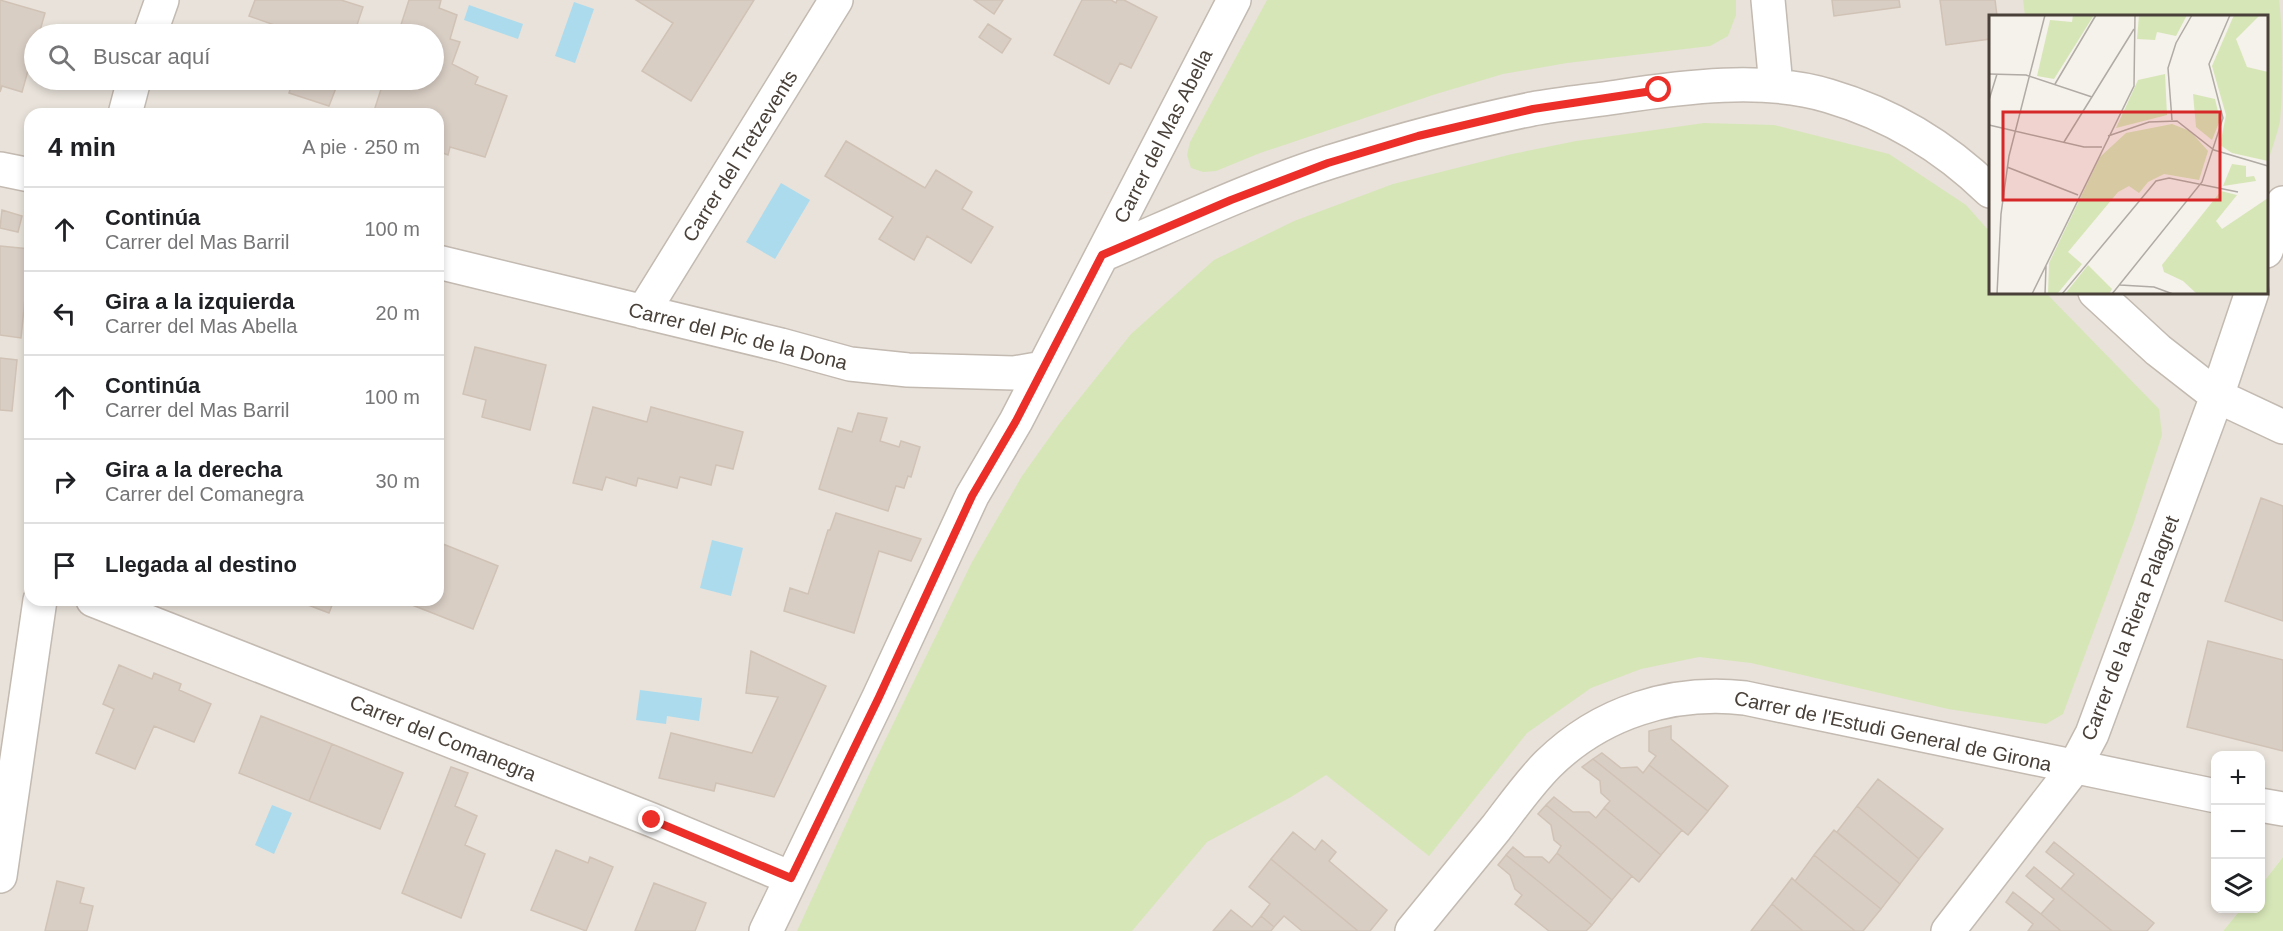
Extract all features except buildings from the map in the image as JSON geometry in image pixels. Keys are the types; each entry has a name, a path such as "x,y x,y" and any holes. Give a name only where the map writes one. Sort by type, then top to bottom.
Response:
{"street":[{"path":"154,24 162,0"},
{"name":"Carrer del Tretzevents","path":"643,312 836,0"},
{"name":"Carrer del Mas Abella","path":"766,931 879,697 972,496 1016,421 1234,0"},
{"path":"1768,0 1776,86"},
{"path":"1102,255 1231,200 1328,163 1418,136 1533,109 1659,90 1776,86 1828,95 1885,117 1938,147 1972,173 1989,190"},
{"path":"126,108 131,90"},
{"path":"0,169 24,175"},
{"path":"2268,245 2283,202"},
{"name":"Carrer del Pic de la Dona","path":"444,263 850,364 908,370 1014,373 1043,368"},
{"path":"2097,294 2158,350 2217,396 2283,427"},
{"name":"Carrer de la Riera Palagret","path":"1948,931 2074,768 2092,734 2217,396 2251,294"},
{"path":"0,876 38,606"},
{"name":"Carrer del Comanegra","path":"108,606 652,820 791,878"},
{"name":"Carrer de l'Estudi General de Girona","path":"1412,931 1547,765 1574,742 1597,727 1621,714 1655,703 1691,697 1745,698 2211,795"},
{"path":"2265,806 2283,809"}],"shaded area":[{"path":"0,0 2283,0 2283,857 2265,880 2265,751 2211,751 2211,913 2238,913 2223,931 0,931"}],"green space":[{"path":"1267,0 1736,0 1736,15 1728,36 1710,46 1567,63 1503,74 1260,153 1216,171 1203,172 1191,168 1187,155 1190,142"},
{"path":"2023,0 2279,0 2282,44 2281,108 2279,127 2268,162 2268,15 2025,15"},
{"path":"1704,123 1774,125 1889,154 1966,205 1989,231 1989,294 2047,294 2159,409 2162,435 2134,522 2063,714 2046,724 1948,709 1751,663 1699,657 1641,669 1591,688 1527,733 1429,856 1326,775 1291,797 1207,842 1132,931 797,931 875,761 972,562 1022,476 1059,424 1131,334 1214,260 1294,221 1393,184 1512,154 1576,141"},
{"path":"2283,857 2283,931 2223,931 2238,913 2265,913 2265,880"}],"water":[{"path":"574,2 594,9 575,63 555,56"},
{"path":"469,5 523,24 518,39 464,20"},
{"path":"781,183 810,200 775,259 746,242"},
{"path":"712,540 743,548 731,596 700,588"},
{"path":"640,690 702,698 699,721 667,716 666,724 636,720"},
{"path":"272,805 292,813 274,854 255,845"}],"route":[{"path":"652,820 791,878 879,697 972,496 1016,421 1102,255 1231,200 1328,163 1418,136 1533,109 1659,90"}]}
